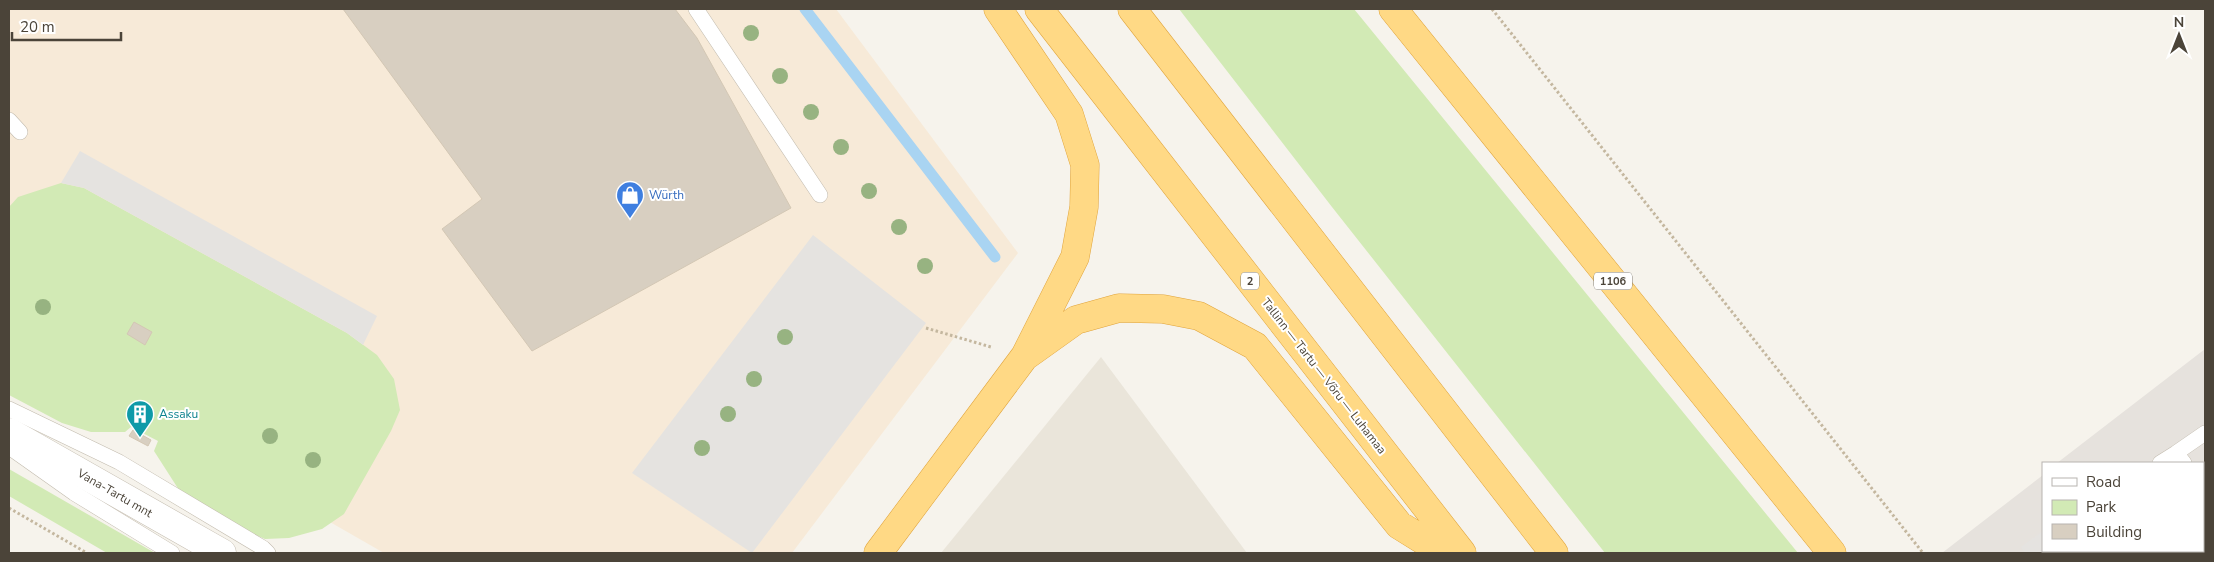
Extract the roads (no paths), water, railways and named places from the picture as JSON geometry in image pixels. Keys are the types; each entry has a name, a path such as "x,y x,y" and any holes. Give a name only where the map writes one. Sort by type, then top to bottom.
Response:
{"highway":[{"path":"878,553 1025,356 1075,257 1084,207 1085,165 1069,114 998,9"},
{"name":"Tallinn — Tartu — Võru — Luhamaa","path":"1039,9 1462,553"},
{"path":"1132,9 1554,553"},
{"name":"1106","path":"1394,9 1832,553"},
{"path":"1025,356 1076,320 1119,308 1163,309 1199,316 1255,346 1399,525 1444,553"}],"street":[{"name":"Vana-Tartu mnt","path":"9,432 222,553"}],"lane":[{"path":"696,9 820,195"},
{"path":"9,120 20,132"},
{"path":"9,409 119,462 268,553"},
{"path":"2164,462 2180,458 2205,433"},
{"path":"9,447 74,493 172,553"}],"waterway":[{"path":"805,9 995,257"}],"place":[{"name":"Würth","path":"630,219"},
{"name":"Assaku","path":"140,438"}]}
